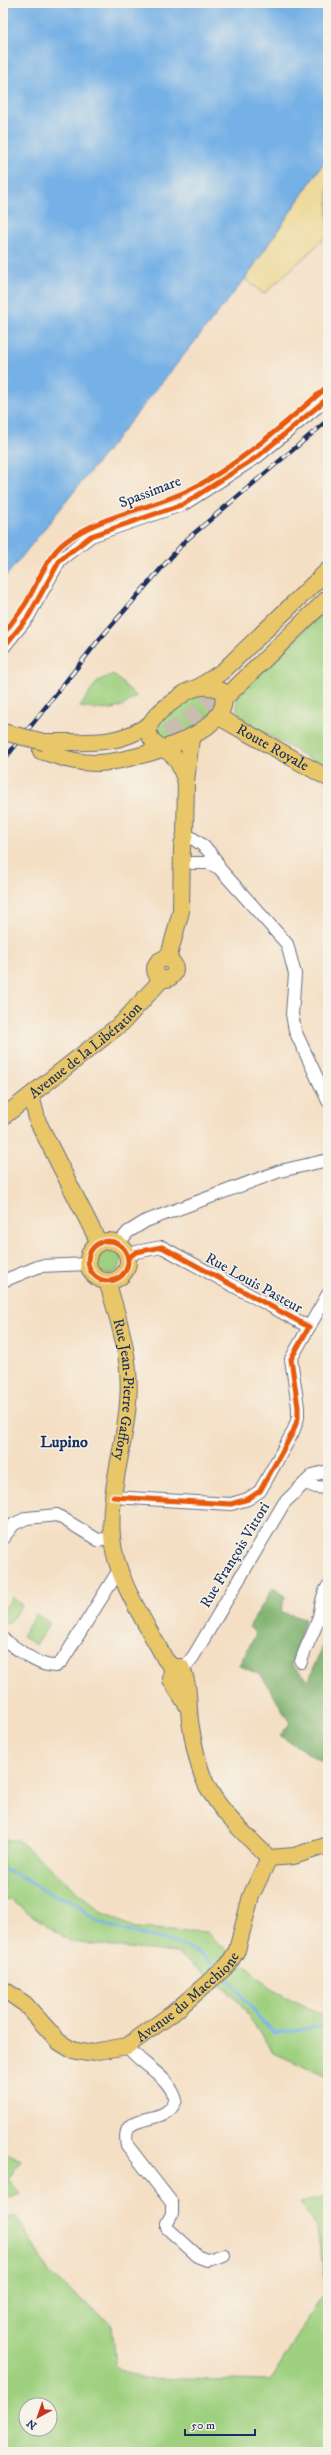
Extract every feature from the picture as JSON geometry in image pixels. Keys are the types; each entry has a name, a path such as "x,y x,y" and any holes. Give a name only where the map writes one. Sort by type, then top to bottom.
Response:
{"main road":[{"path":"3,744 43,746 114,740 133,735 150,724 163,710 187,692 199,687 223,671 328,570"},
{"path":"43,746 72,762 96,764 132,758 191,738 217,716 222,708 223,689 328,582"},
{"path":"223,689 328,589"},
{"path":"199,687 214,687 222,691 328,598"},
{"name":"Route Royale","path":"217,716 328,778"},
{"path":"150,724 149,731 153,740 164,747 176,759 186,782"},
{"path":"3,732 43,746 90,755 122,752 144,742"},
{"path":"169,960 181,911 182,846 185,834 186,782 191,738"},
{"path":"169,960 188,922 198,863 185,834"},
{"name":"Avenue de la Libération","path":"9,1112 133,1014 162,979 169,979 174,975 176,968 169,960"},
{"path":"31,1096 38,1122 99,1243"},
{"path":"9,1112 38,1122"},
{"path":"105,1241 118,1244 123,1248 128,1258 128,1264 123,1274 107,1281 95,1276 89,1264 91,1252 99,1243 105,1241"},
{"name":"Rue Jean-Pierre Gaffory","path":"107,1281 122,1330 128,1378 128,1402 113,1497 112,1538 119,1570 164,1659 177,1667"},
{"path":"177,1667 186,1677 188,1707 196,1752 207,1784 227,1814 269,1858 294,1856 328,1845"},
{"name":"Avenue du Macchione","path":"3,1989 25,2004 59,2042 72,2050 87,2053 127,2046 173,2012 228,1966 237,1950 251,1896 269,1858"}],"street":[{"path":"3,648 28,617 60,560 91,536 184,504 257,456 328,398"},
{"path":"185,834 197,840 216,858 220,868 287,944 295,974 292,1014 295,1031 328,1101"},
{"path":"208,851 198,863 220,868"},
{"path":"118,1244 128,1232 146,1221 280,1171 328,1160"},
{"name":"Rue Louis Pasteur","path":"113,1497 231,1504 248,1499 260,1491 298,1418 291,1359 309,1327 255,1296 162,1247 136,1252 128,1258"},
{"path":"3,1281 40,1266 89,1264"},
{"path":"309,1327 328,1294"},
{"name":"Rue François Vittori","path":"177,1667 187,1664 284,1503 313,1476 328,1471"},
{"path":"305,1483 316,1487 328,1488"},
{"path":"3,1538 14,1524 26,1518 57,1515 98,1540 112,1538"},
{"path":"3,1639 33,1658 50,1666 56,1666 62,1661 119,1570"},
{"path":"301,1662 306,1643 319,1617 323,1593 328,1586"},
{"path":"127,2046 135,2056 161,2075 172,2088 176,2100 169,2111 164,2115 135,2122 128,2128 125,2136 127,2146 172,2203 172,2214 166,2223 167,2228 199,2257 207,2260 224,2255"}],"green space":[{"path":"328,605 328,769 245,722 237,710 237,697"},
{"path":"113,674 136,696 129,702 116,708 103,710 80,707 98,681"},
{"path":"200,691 211,692 217,699 213,713 177,738 168,742 158,737 156,723"},
{"path":"108,1248 117,1252 121,1261 117,1270 108,1274 99,1270 95,1261 99,1252"},
{"path":"273,1588 285,1596 281,1612 305,1619 291,1665 309,1680 322,1646 328,1650 328,1765 280,1736 290,1723 262,1676 239,1665 256,1634 249,1627"},
{"path":"12,1597 22,1605 8,1624 3,1621 3,1611"},
{"path":"36,1614 50,1623 36,1645 22,1636"},
{"path":"3,1840 18,1840 102,1913 135,1928 206,1932 273,1990 328,2018 328,2077 274,2053 235,1997 177,1953 71,1942 10,1900 3,1899"},
{"path":"3,2151 21,2160 8,2180 20,2194 3,2200"},
{"path":"328,2197 328,2452 3,2452 3,2220 16,2216 51,2275 112,2325 116,2366 140,2378 270,2381 327,2288 316,2226 300,2203"}],"sand":[{"path":"328,156 328,235 264,294 245,279"}],"water":[{"path":"3,3 328,3 328,156 245,279 3,580"}],"waterway":[{"path":"3,1870 20,1876 46,1892 74,1902 89,1916 106,1925 172,1942 188,1948 203,1956 217,1968"},
{"path":"224,1975 260,2019 274,2033 319,2027 328,2029"}],"tunnel":[{"path":"145,745 188,720 225,686"}],"railway":[{"path":"3,761 98,641 185,541 328,420"}],"cycle path":[{"name":"Spassimare","path":"3,635 26,603 47,563 58,548 65,542 78,533 93,526 185,492 223,471 260,444 328,386"},
{"path":"3,648 28,617 60,560 91,536 184,504 257,457 328,398"},
{"path":"108,1241 116,1243 122,1247 126,1253 128,1261 126,1269 122,1275 116,1279 108,1281 100,1279 94,1275 90,1269 88,1261 90,1253 94,1247 100,1243 108,1241"},
{"path":"113,1497 231,1504 248,1499 260,1491 293,1432 298,1418 298,1407 291,1359 309,1327 162,1247 136,1252 128,1258"}],"district":[{"name":"Lupino","path":"64,1442"}]}
